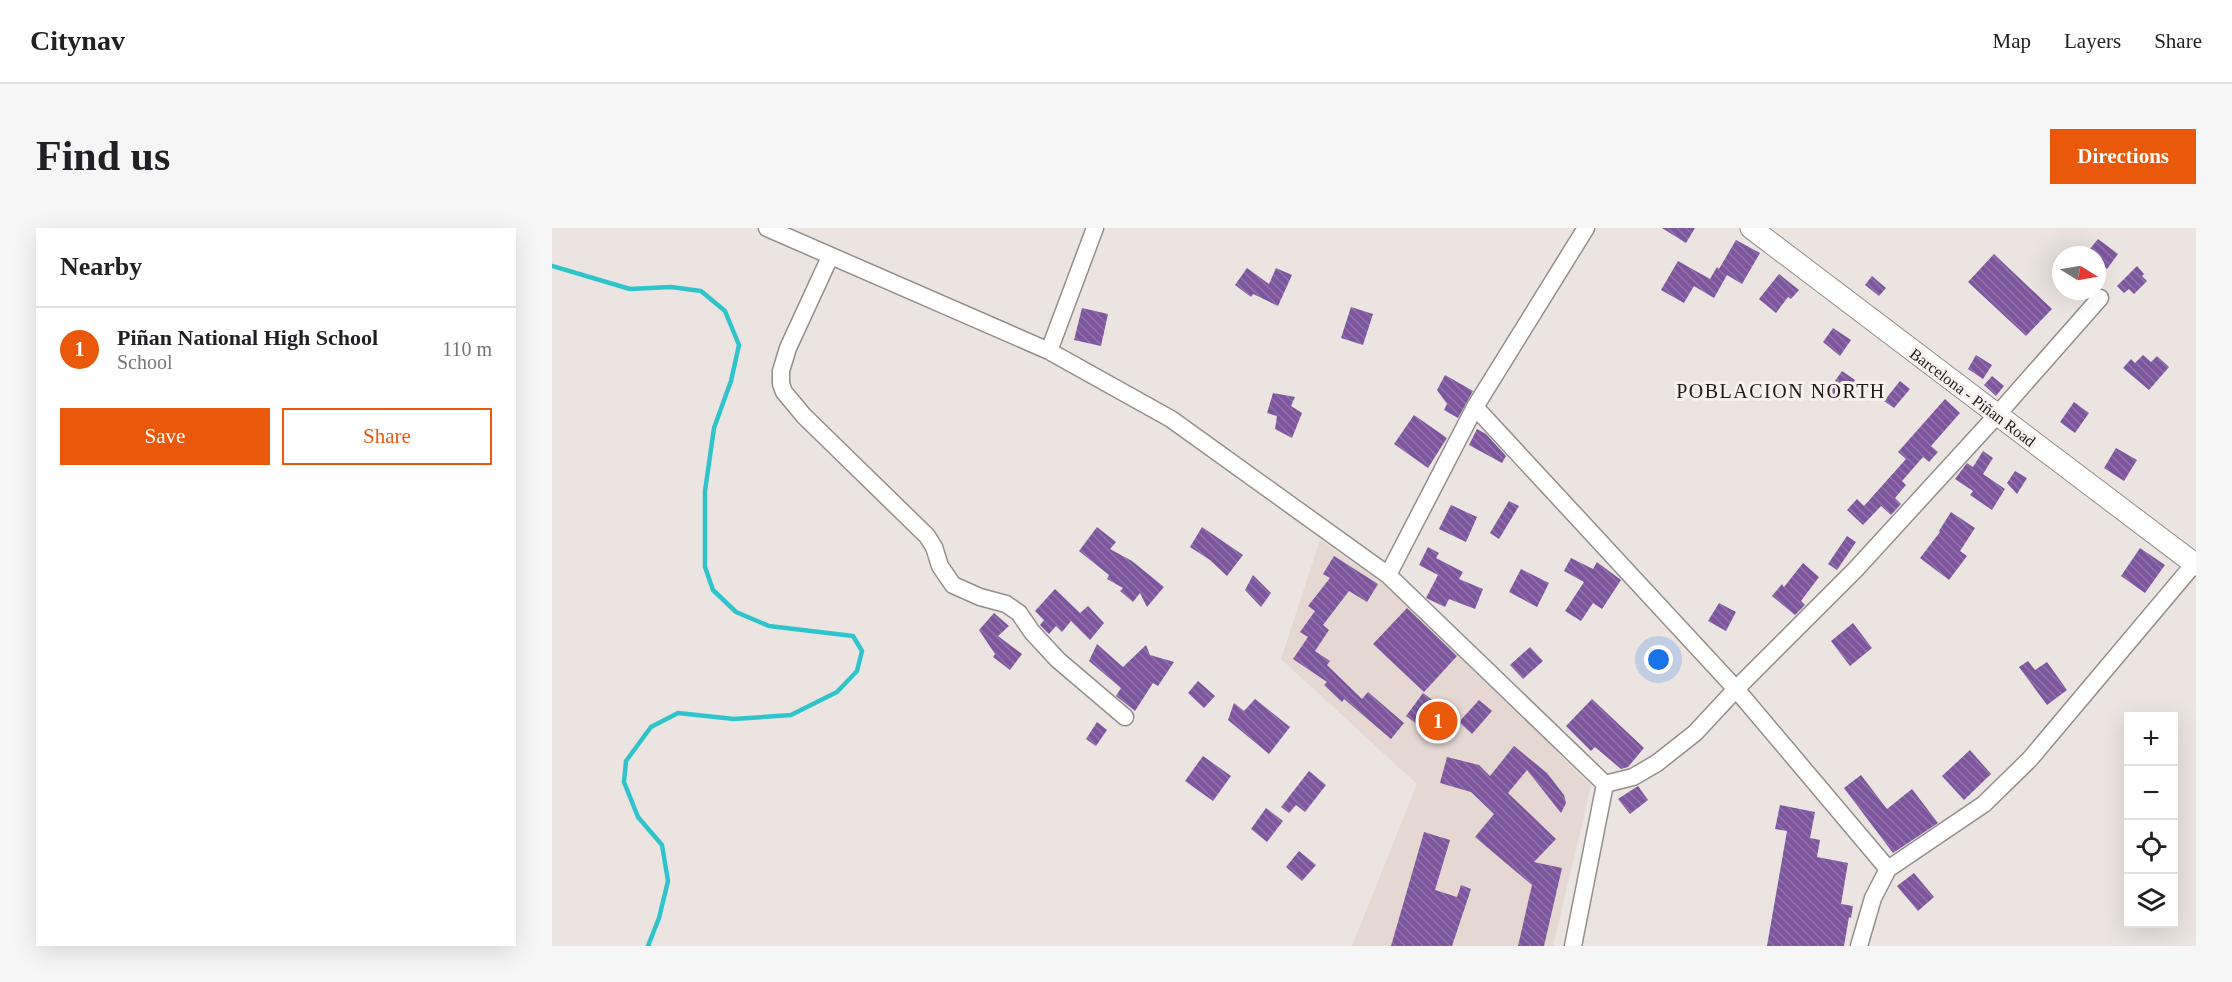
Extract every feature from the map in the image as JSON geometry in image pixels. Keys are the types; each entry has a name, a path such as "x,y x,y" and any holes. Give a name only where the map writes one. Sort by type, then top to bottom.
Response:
{"main road":[{"name":"Barcelona - Piñan Road","path":"1751,228 2195,565"}],"street":[{"path":"767,228 1049,351 1171,419 1388,575 1605,784"},
{"path":"1049,351 1095,228"},
{"path":"1388,575 1475,407 1586,228"},
{"path":"830,257 788,348 781,371 781,384 784,392 804,416 927,536 934,547 940,566 953,585 980,597 1006,604 1058,660 1125,717"},
{"path":"1605,784 1633,777 1657,763 1695,733 1856,569 2098,300"},
{"path":"1475,407 1736,689 1888,869"},
{"path":"1859,946 1873,898 1888,869 1984,804 2031,759 2195,565"},
{"path":"1573,946 1605,784"}],"shaded area":[{"path":"1320,540 1411,603 1591,786 1553,946 1352,946 1417,784 1281,659"}],"building":[{"path":"1662,228 1695,228 1686,243"},
{"path":"2098,239 2118,254 2107,269 2106,246 2092,246"},
{"path":"1736,240 1760,253 1742,284 1727,275 1714,298 1694,286 1684,303 1661,290 1678,261 1710,279 1717,267 1719,269"},
{"path":"1994,254 2052,309 2026,336 1968,282"},
{"path":"2137,266 2147,281 2134,294 2129,289 2124,293 2117,286"},
{"path":"1247,268 1269,284 1276,268 1292,275 1278,306 1253,294 1251,297 1235,285"},
{"path":"1779,274 1799,290 1791,299 1788,297 1776,313 1759,299"},
{"path":"1872,276 1886,288 1879,296 1865,285"},
{"path":"1351,307 1373,314 1363,345 1341,338"},
{"path":"1082,308 1108,314 1101,346 1074,340"},
{"path":"1833,328 1851,340 1840,356 1823,342"},
{"path":"1976,355 1992,365 1983,379 1968,369"},
{"path":"2143,355 2151,362 2157,356 2169,367 2149,390 2123,368 2131,359 2135,363"},
{"path":"1842,371 1855,380 1840,400 1828,391"},
{"path":"1445,375 1473,391 1458,418 1444,410 1447,404 1437,390"},
{"path":"1992,376 2004,386 1996,396 1984,385"},
{"path":"1900,381 1910,389 1894,408 1884,401"},
{"path":"1273,393 1295,397 1291,406 1302,413 1292,438 1275,429 1277,416 1267,413"},
{"path":"1945,399 1960,413 1931,446 1938,452 1929,462 1923,457 1902,481 1906,485 1895,498 1901,504 1891,515 1881,506 1863,525 1847,510 1857,499 1864,506 1906,459 1898,452"},
{"path":"2074,402 2089,413 2075,433 2060,422"},
{"path":"1414,415 1447,438 1428,468 1394,444"},
{"path":"1477,429 1486,434 1506,456 1502,463 1469,445"},
{"path":"2116,448 2137,460 2124,481 2104,468"},
{"path":"1983,451 1993,458 1983,474 2005,489 1992,510 1970,495 1973,491 1955,479 1967,463 1973,467"},
{"path":"2015,471 2027,478 2017,494 2007,483"},
{"path":"1509,501 1519,506 1499,539 1490,533"},
{"path":"1451,505 1477,517 1466,542 1439,529"},
{"path":"1951,512 1975,528 1960,551 1967,556 1949,580 1920,558 1940,532"},
{"path":"1097,527 1116,542 1110,549 1132,561 1164,587 1147,607 1140,593 1133,602 1120,591 1123,588 1107,579 1109,575 1079,551"},
{"path":"1202,527 1243,555 1227,576 1210,560 1190,547"},
{"path":"1847,536 1856,542 1837,570 1828,564"},
{"path":"1428,547 1439,553 1436,558 1463,572 1459,579 1483,589 1475,609 1449,599 1445,607 1426,598 1438,575 1419,565"},
{"path":"2140,548 2165,565 2145,593 2121,576"},
{"path":"1334,556 1378,584 1367,602 1349,591 1323,625 1329,630 1315,651 1330,661 1327,665 1362,699 1368,692 1404,723 1391,739 1344,699 1342,702 1324,685 1327,682 1293,659 1308,637 1300,632 1315,611 1308,606 1330,578 1323,574"},
{"path":"1571,558 1593,569 1597,562 1621,580 1602,609 1593,603 1581,621 1565,611 1584,582 1564,571"},
{"path":"1803,563 1819,577 1801,601 1805,605 1795,615 1772,596 1782,584 1784,587"},
{"path":"1521,569 1549,583 1537,607 1509,592"},
{"path":"1253,575 1271,593 1261,607 1245,590"},
{"path":"1055,589 1080,613 1088,606 1104,623 1090,640 1071,621 1062,632 1056,626 1049,634 1040,625 1044,620 1035,611"},
{"path":"1719,603 1736,612 1726,631 1708,621"},
{"path":"1407,608 1457,656 1424,692 1373,644"},
{"path":"994,613 1009,626 998,636 1022,654 1010,670 993,657 995,654 979,630"},
{"path":"1853,623 1872,648 1850,666 1831,641"},
{"path":"1097,644 1123,667 1146,645 1150,655 1174,662 1158,686 1153,683 1135,711 1116,696 1121,688 1089,661"},
{"path":"1530,647 1543,661 1523,679 1510,665"},
{"path":"2028,661 2035,670 2047,662 2067,690 2047,705 2019,667"},
{"path":"1198,681 1215,696 1204,708 1188,693"},
{"path":"1423,693 1451,714 1434,737 1406,716"},
{"path":"1255,699 1290,727 1269,754 1228,720 1234,703 1244,711"},
{"path":"1592,699 1644,748 1628,767 1621,769 1595,747 1591,751 1566,726"},
{"path":"1479,700 1492,711 1472,734 1459,722"},
{"path":"1097,722 1107,730 1096,746 1086,739"},
{"path":"1514,746 1547,773 1564,795 1566,803 1561,813 1527,770 1508,793 1556,839 1534,862 1562,868 1544,946 1518,946 1532,885 1475,837 1494,814 1471,792 1440,783 1447,757 1479,765 1490,776"},
{"path":"1970,750 1991,774 1964,800 1942,776"},
{"path":"1203,756 1231,776 1213,801 1185,781"},
{"path":"1309,771 1326,785 1305,812 1296,805 1289,813 1281,807"},
{"path":"1861,775 1887,809 1912,789 1938,823 1893,853 1844,788"},
{"path":"1638,786 1648,800 1630,814 1618,799"},
{"path":"1780,805 1815,812 1810,838 1820,840 1817,857 1848,863 1841,904 1853,906 1844,946 1767,946 1787,831 1775,829"},
{"path":"1266,808 1283,821 1267,842 1251,829"},
{"path":"1424,832 1450,840 1435,890 1457,897 1461,885 1471,889 1452,946 1391,946"},
{"path":"1299,851 1316,865 1302,881 1286,867"},
{"path":"1914,873 1934,897 1918,911 1897,886"}],"waterway":[{"path":"552,266 630,289 671,287 701,291 725,311 739,345 731,381 714,428 705,491 705,567 713,590 736,612 769,626 853,636 862,651 857,671 837,692 791,715 734,719 678,713 651,727 626,761 624,782 638,817 662,845 668,881 659,918 648,946"}],"place":[{"name":"Piñan National High School","path":"1438,721"}],"district":[{"name":"POBLACION NORTH","path":"1781,391"}]}
